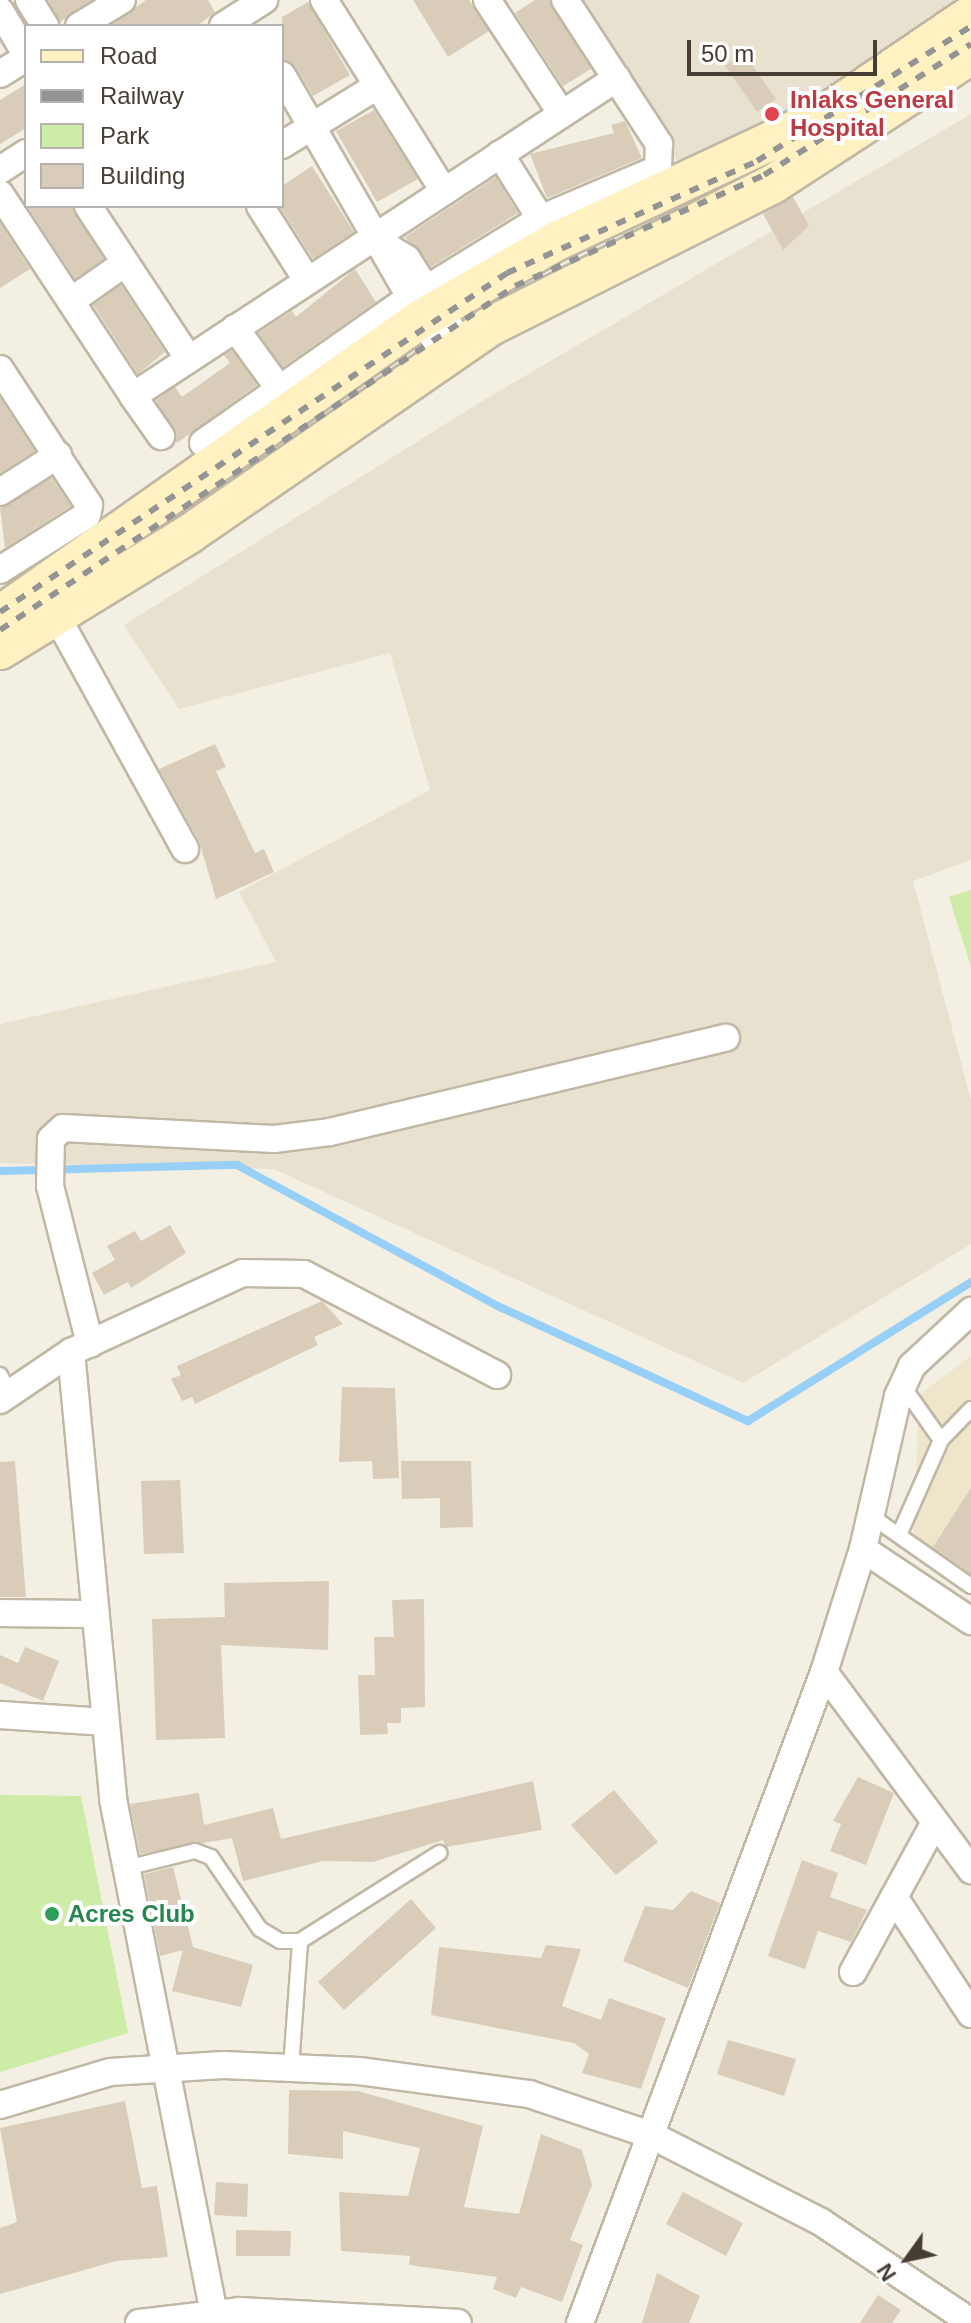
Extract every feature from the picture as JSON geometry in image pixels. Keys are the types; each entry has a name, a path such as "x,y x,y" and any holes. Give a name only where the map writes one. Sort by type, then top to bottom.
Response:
{"main road":[{"path":"4,605 129,526 202,458 424,304 548,231 770,164 971,15"},
{"path":"0,650 151,558 453,352 770,164 971,55"},
{"path":"202,458 225,509"},
{"path":"129,526 151,558"}],"street":[{"path":"29,0 44,24"},
{"path":"324,0 444,191"},
{"path":"487,0 562,114"},
{"path":"500,154 548,231 658,169 659,144 565,0"},
{"path":"82,24 111,3"},
{"path":"0,11 24,53"},
{"path":"0,74 24,57"},
{"path":"284,78 381,239 407,259 424,304 453,352"},
{"path":"133,396 307,280 381,239 444,191 617,78"},
{"path":"284,144 377,86"},
{"path":"0,170 24,154"},
{"path":"0,194 161,436"},
{"path":"89,208 189,359"},
{"path":"261,208 307,280"},
{"path":"71,301 125,263"},
{"path":"235,328 286,399"},
{"path":"0,369 86,495 87,515 0,570"},
{"path":"0,492 58,455"},
{"path":"57,617 185,849"},
{"path":"214,2314 126,1868 105,1722 95,1614 81,1348 50,1186 51,1139 72,1126 274,1139 330,1132 726,1038"},
{"path":"3,1390 81,1348 243,1273 304,1274 497,1375"},
{"path":"580,2323 824,1672 863,1549 902,1385 971,1311"},
{"path":"863,1549 971,1621"},
{"path":"0,1613 95,1614"},
{"path":"824,1672 971,1870"},
{"path":"0,1715 105,1722"},
{"path":"853,1972 934,1824"},
{"path":"894,1897 971,2014"},
{"path":"0,2105 110,2072 164,2069 291,2068 529,2094 651,2135 821,2222 971,2322"},
{"path":"139,2323 214,2314 458,2323"}],"lane":[{"path":"902,1385 941,1440"},
{"path":"899,1535 941,1440 971,1409"},
{"path":"871,1516 971,1586"},
{"path":"126,1868 203,1854 260,1929 280,1941 300,1941 439,1853"},
{"path":"291,2068 300,1941"}],"shaded area":[{"path":"572,0 971,0 789,127 683,170"},
{"path":"971,114 971,860 913,881 971,1100 971,1244 743,1383 274,1169 0,1163 0,1024 276,962 239,892 430,790 390,653 179,709 124,625 479,403"},
{"path":"971,1356 971,1591 913,1554 919,1395"}],"green space":[{"path":"971,890 971,967 949,897"},
{"name":"Acres Club","path":"0,1795 81,1796 128,2033 0,2072"}],"building":[{"path":"48,0 91,0 60,22"},
{"path":"146,0 208,0 215,12 200,24 113,24"},
{"path":"413,0 469,0 489,31 448,57"},
{"path":"535,0 549,0 591,69 563,86 515,13"},
{"path":"308,2 350,75 313,96 295,66 284,60 282,17"},
{"path":"744,53 776,99 757,112 725,66"},
{"path":"24,85 24,129 0,144 0,100"},
{"path":"374,110 418,179 377,202 336,131"},
{"path":"625,121 642,158 547,198 530,154 614,133 611,125"},
{"path":"312,166 354,232 313,259 280,208 284,208 284,185"},
{"path":"496,177 518,213 431,267 405,237"},
{"path":"793,197 809,226 783,250 763,214"},
{"path":"28,208 73,208 104,259 75,279"},
{"path":"0,223 30,269 0,288"},
{"path":"355,269 376,302 283,367 258,333 292,311 296,317"},
{"path":"121,285 165,352 138,374 93,305"},
{"path":"232,350 257,385 177,443 156,400 175,387 182,397 230,363 224,355"},
{"path":"0,398 35,451 0,473"},
{"path":"52,478 71,506 5,548 0,508"},
{"path":"215,744 226,767 216,771 255,853 264,849 274,872 216,899 199,841 159,769"},
{"path":"170,1225 186,1253 131,1288 128,1282 104,1295 92,1273 115,1260 107,1246 135,1231 141,1241"},
{"path":"322,1301 343,1324 314,1337 318,1345 195,1404 192,1397 182,1401 171,1379 181,1375 177,1366"},
{"path":"342,1387 395,1388 399,1478 373,1479 372,1461 339,1462"},
{"path":"15,1461 26,1597 0,1597 0,1462"},
{"path":"401,1461 471,1461 473,1527 440,1528 440,1498 402,1499"},
{"path":"180,1480 184,1553 144,1554 141,1481"},
{"path":"971,1488 971,1574 933,1547"},
{"path":"329,1581 328,1650 221,1645 225,1738 156,1740 152,1619 225,1617 224,1583"},
{"path":"424,1599 425,1707 401,1708 401,1723 387,1723 388,1734 360,1735 358,1675 375,1675 374,1637 394,1637 392,1600"},
{"path":"25,1647 59,1661 43,1701 0,1683 0,1655 18,1663"},
{"path":"858,1777 894,1793 866,1865 830,1851 841,1824 833,1821"},
{"path":"533,1781 542,1830 446,1847 443,1840 373,1862 323,1861 243,1881 232,1838 140,1854 130,1804 199,1793 204,1825 273,1808 281,1839"},
{"path":"614,1790 658,1842 616,1875 571,1825"},
{"path":"802,1860 838,1873 830,1897 867,1910 851,1942 818,1931 805,1969 768,1956"},
{"path":"173,1867 193,1947 253,1965 241,2007 172,1991 183,1950 160,1956 144,1874"},
{"path":"691,1891 720,1903 688,1988 623,1961 645,1906 673,1910"},
{"path":"411,1899 436,1928 344,2010 318,1982"},
{"path":"546,1945 581,1949 562,2006 601,2020 609,1998 666,2018 641,2089 582,2073 589,2054 574,2043 431,2015 439,1947 541,1958"},
{"path":"728,2040 796,2059 784,2096 717,2074"},
{"path":"289,2090 358,2091 483,2126 464,2207 519,2214 541,2134 582,2150 592,2185 570,2240 583,2245 562,2302 521,2287 516,2298 493,2289 497,2277 409,2265 410,2256 341,2251 339,2192 408,2196 420,2148 343,2131 343,2159 288,2154"},
{"path":"125,2101 142,2188 157,2186 168,2257 116,2261 0,2294 0,2228 17,2222 0,2128"},
{"path":"216,2182 248,2184 247,2217 214,2215"},
{"path":"683,2192 743,2223 726,2256 666,2224"},
{"path":"236,2230 291,2231 290,2256 236,2256"},
{"path":"657,2273 700,2296 689,2323 642,2323"},
{"path":"878,2295 901,2310 892,2323 860,2323"}],"waterway":[{"path":"0,1171 237,1165 502,1308 748,1421 971,1282"}],"railway":[{"path":"0,612 507,273 757,161 971,26"},
{"path":"0,630 515,286 764,175 971,44"}],"place":[{"name":"Inlaks General Hospital","path":"772,114"},
{"name":"Acres Club","path":"52,1914"}]}
